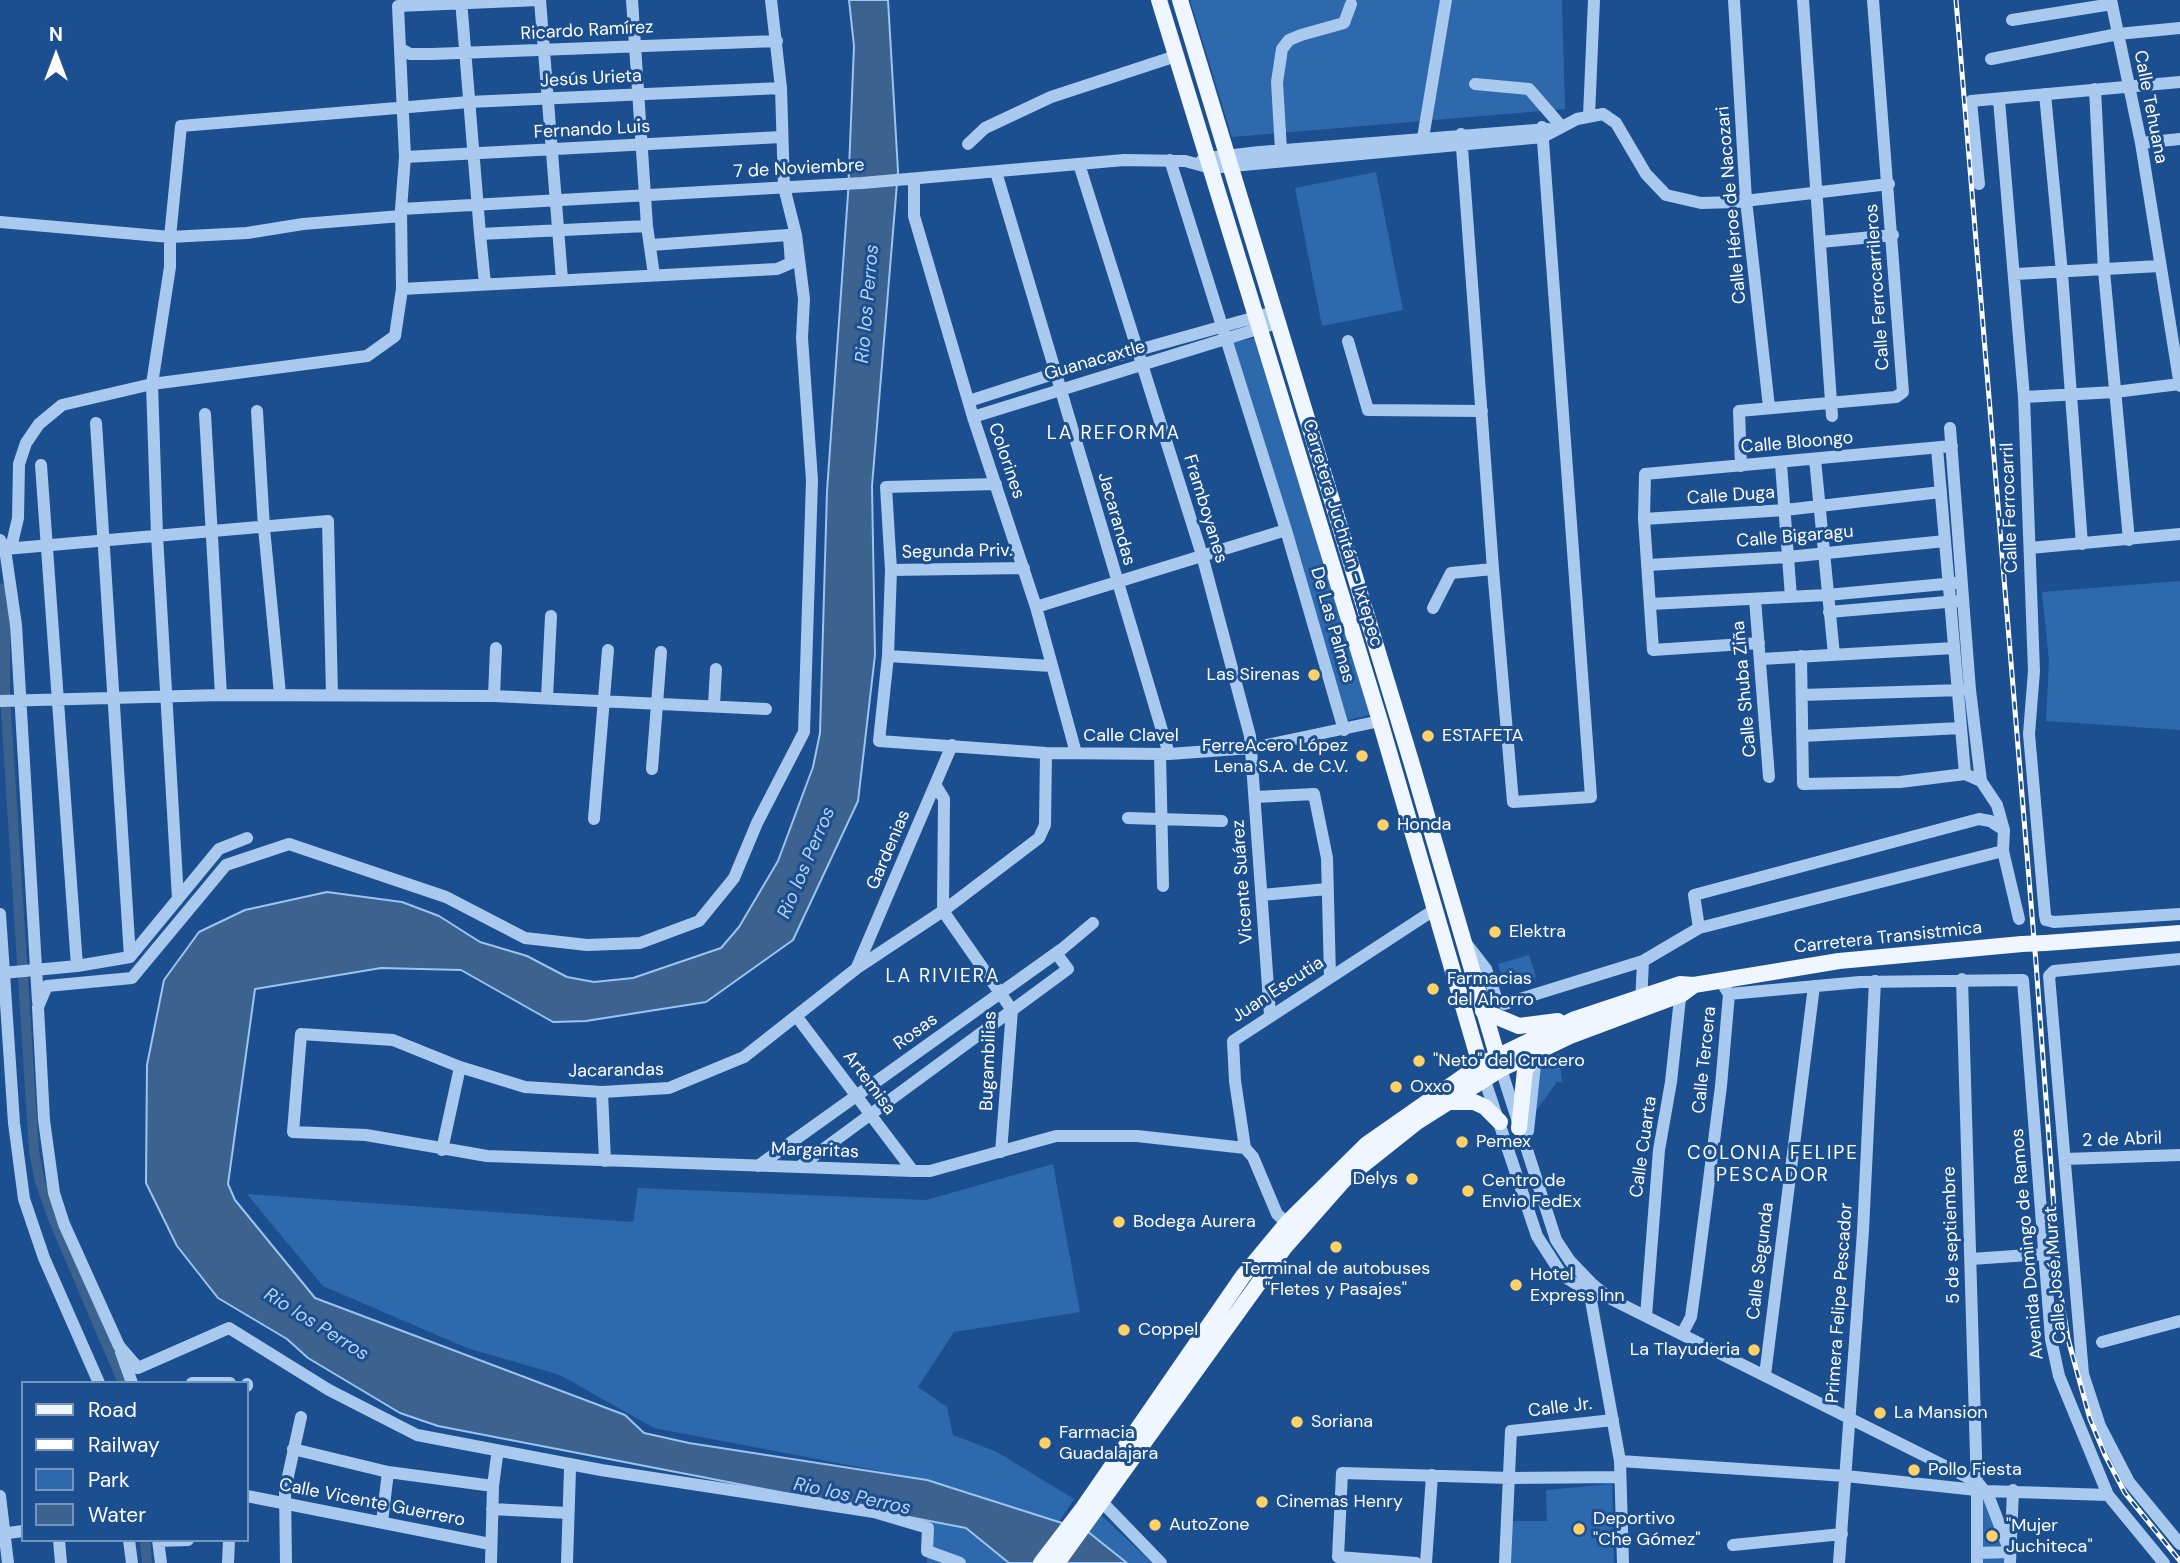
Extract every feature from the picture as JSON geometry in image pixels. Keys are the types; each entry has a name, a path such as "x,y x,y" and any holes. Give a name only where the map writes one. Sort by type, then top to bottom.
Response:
{"main road":[{"name":"Carretera Juchitán - Ixtepec","path":"1159,0 1205,163 1258,324 1380,721 1482,1072"},
{"name":"Carretera Juchitán - Ixtepec","path":"1180,0 1498,1062"},
{"name":"Carretera Transistmica","path":"1685,988 1757,973 1839,961 2180,933"},
{"path":"1498,1062 1545,1048 1641,1004 1685,988"},
{"path":"1483,1011 1519,1026 1575,1019 1641,1004"},
{"path":"1041,1563 1087,1511 1101,1501 1284,1248 1326,1198 1448,1094 1467,1059 1465,1019"},
{"path":"1057,1563 1087,1511 1243,1276 1314,1193 1367,1144 1498,1062 1575,1019"},
{"path":"1523,1130 1525,1070 1545,1048"},
{"path":"1448,1094 1485,1107 1500,1122"}],"street":[{"path":"131,1381 119,1346 72,1247 54,1193 44,1120 38,1007 10,700 16,625 5,545 18,518 19,464 26,443 39,424 62,405 152,384 367,356 395,336 402,289 401,212 405,157 398,6 461,1 539,0 562,279"},
{"path":"632,0 654,275"},
{"path":"402,289 777,269 790,262 780,137 777,41 771,0"},
{"path":"1422,143 1446,0"},
{"path":"1590,116 1594,0"},
{"name":"Calle Héroe de Nacozari","path":"1734,0 1746,200 1769,407"},
{"path":"1803,0 1832,416"},
{"name":"Calle Ferrocarrileros","path":"1741,466 1739,411 1896,397 1903,392 1873,0"},
{"path":"461,1 485,284"},
{"path":"2012,20 2111,2"},
{"name":"Calle Tehuana","path":"2111,2 2141,142 2180,385"},
{"path":"1281,150 1276,82 1282,49 1289,40 1344,23 1351,4"},
{"path":"1991,59 2118,34 2180,28"},
{"name":"Ricardo Ramírez","path":"401,50 410,54 465,53 777,41"},
{"path":"968,144 985,128 1051,97 1176,56"},
{"path":"1979,184 1971,102 2180,82"},
{"path":"1462,139 1513,802 1591,797 1550,130 1529,89 1475,84"},
{"name":"Jesús Urieta","path":"170,237 181,126 469,102 780,88"},
{"path":"2095,89 2104,271 2129,540"},
{"path":"2045,94 2062,273 2081,544"},
{"name":"Calle Ferrocarril","path":"1999,100 2016,274 2024,397 2034,671 2029,734 2046,920 2054,922 2180,914"},
{"path":"1260,157 1550,130 1603,114 1616,123 1646,174 1666,195 1701,203 1889,184"},
{"name":"Fernando Luis","path":"405,157 780,137"},
{"path":"2141,142 2180,139"},
{"path":"1260,157 1281,150 1422,143"},
{"name":"7 de Noviembre","path":"0,222 170,237 247,233 401,212 478,205 862,183 1079,164 1170,160 1205,163 1260,157"},
{"name":"De Las Palmas","path":"1170,160 1286,530 1344,730"},
{"name":"Framboyanes","path":"1079,164 1202,555 1252,748"},
{"name":"Jacarandas","path":"996,172 1165,755 1163,886"},
{"name":"Colorines","path":"916,179 914,216 973,416 1036,607 1076,753"},
{"path":"38,1007 47,986 132,978 226,865 289,844 446,897 525,938 587,945 640,943 699,921 734,877 757,823 803,732 812,480 802,338 804,299 796,235 783,187"},
{"path":"480,234 648,226"},
{"path":"651,245 788,235"},
{"path":"1821,242 1893,235"},
{"path":"170,237 170,267 152,384 157,536 178,899"},
{"path":"2016,274 2159,266"},
{"path":"1225,332 1275,318"},
{"name":"Guanacaxtle","path":"969,401 1137,349 1225,332"},
{"name":"Guanacaxtle","path":"973,416 1142,366 1225,332"},
{"path":"1348,341 1368,410 1482,411"},
{"path":"2024,397 2115,393 2180,385"},
{"path":"257,411 264,528 280,694"},
{"path":"205,414 221,695"},
{"path":"96,423 101,539 114,696 130,957"},
{"path":"1950,428 1955,583 1964,690 1961,728 1965,774"},
{"name":"Calle Bloongo","path":"1644,519 1645,474 1781,464 1952,446"},
{"path":"1937,448 1945,541 1955,583"},
{"path":"1815,459 1834,655"},
{"path":"1781,464 1791,597"},
{"path":"41,465 77,966"},
{"path":"996,484 886,488 891,570 888,656 1051,666"},
{"name":"Calle Duga","path":"1644,519 1819,507 1941,492"},
{"path":"1644,519 1653,650 1759,643"},
{"path":"5,545 328,522 332,695"},
{"path":"1036,607 1286,530"},
{"path":"2030,548 2180,534"},
{"name":"Calle Bigaragu","path":"1648,565 1788,557 1945,541"},
{"name":"Segunda Priv.","path":"891,570 1024,568"},
{"path":"1433,608 1451,573 1493,569"},
{"path":"1650,604 1827,595 1955,583"},
{"name":"Calle Shuba Ziña","path":"1755,598 1769,777"},
{"path":"1829,612 1957,601"},
{"path":"1957,601 1954,648 1982,781 1993,795 2004,830 2003,851 2019,919"},
{"path":"547,698 551,617"},
{"path":"494,696 496,648"},
{"path":"1761,659 1954,648"},
{"path":"594,819 608,650"},
{"path":"652,769 661,652"},
{"name":"Calle Clavel","path":"888,656 879,741 1046,752 1165,755 1252,748 1380,721"},
{"path":"1801,656 1803,784 1900,782 1965,774 1982,781"},
{"path":"714,705 716,669"},
{"path":"1802,695 1964,690"},
{"path":"10,700 280,694 494,696 657,701 766,709"},
{"path":"1802,736 1961,728"},
{"name":"Gardenias","path":"857,968 952,746"},
{"name":"Vicente Suárez","path":"1252,748 1270,1015"},
{"name":"Jacarandas","path":"293,1132 301,1034 393,1040 460,1067 525,1087 602,1092 669,1088 744,1057 857,968 943,911 1042,834 1046,752"},
{"path":"936,786 943,793 944,799 943,911"},
{"path":"1255,797 1314,794 1327,858 1329,977"},
{"path":"1128,818 1223,821"},
{"path":"1699,928 1694,895 1979,819 1990,821 2004,830"},
{"path":"7,972 77,966 130,957 219,849 247,838"},
{"path":"1444,945 1462,939 1480,960 1497,1000 1504,1004 1643,961 1699,928 2003,851"},
{"path":"1262,895 1327,889"},
{"name":"Juan Escutia","path":"1239,1147 1232,1042 1434,910"},
{"name":"Bugambilias","path":"943,911 1012,1010 1001,1152"},
{"path":"0,914 7,972 13,1123 24,1199 44,1258 98,1381"},
{"name":"Rosas","path":"758,1166 1056,953 1093,923"},
{"path":"799,1167 1068,970 1056,953"},
{"name":"Calle José Murat","path":"2180,959 2054,971 2049,976 2083,1374 2100,1426 2129,1482 2180,1544"},
{"path":"1641,1004 1643,961"},
{"path":"1720,980 1729,995 1875,981 1962,979"},
{"name":"Avenida Domingo de Ramos","path":"1962,979 2019,979 2025,984 2043,1254 2051,1339 2059,1376 2108,1495 2164,1563"},
{"name":"5 de septiembre","path":"1962,979 1980,1487 1977,1558"},
{"name":"Primera Felipe Pescador","path":"1839,1563 1875,981"},
{"name":"Calle Segunda","path":"1765,1375 1814,986"},
{"name":"Calle Cuarta","path":"1646,1315 1659,1150 1685,988"},
{"name":"Calle Tercera","path":"1682,1334 1691,1317 1697,1274 1721,1086 1729,995"},
{"name":"Artemisa","path":"797,1017 913,1171"},
{"path":"1498,1062 1523,1130 1556,1240 1591,1289 1620,1461 1623,1563"},
{"path":"442,1150 460,1067"},
{"path":"1482,1072 1537,1236 1562,1275 1850,1417 1980,1487 2010,1558"},
{"path":"602,1092 605,1161"},
{"name":"Margaritas","path":"293,1132 366,1135 487,1156 913,1171 930,1171 1056,1136 1137,1136 1239,1147"},
{"path":"1239,1147 1253,1157 1276,1214 1287,1223"},
{"name":"2 de Abril","path":"2065,1159 2180,1155"},
{"path":"1971,1259 2043,1254"},
{"path":"2102,1342 2180,1321"},
{"path":"119,1346 138,1368 229,1328 328,1390 417,1435 601,1470 874,1512 928,1528 927,1551 960,1563"},
{"path":"286,1563 285,1490 301,1417"},
{"name":"Calle Jr.","path":"1510,1478 1511,1431 1613,1420"},
{"path":"293,1449 388,1472 493,1486"},
{"path":"491,1563 493,1486 497,1456"},
{"path":"1620,1461 2108,1495"},
{"path":"567,1563 570,1469"},
{"path":"382,1522 388,1472"},
{"path":"1416,1563 1338,1557 1342,1473 1510,1478 1620,1477"},
{"path":"1426,1563 1432,1475"},
{"path":"1505,1563 1510,1478"},
{"path":"2010,1558 2013,1490"},
{"path":"0,1496 2,1534 8,1563"},
{"name":"Calle Vicente Guerrero","path":"248,1496 490,1544"},
{"path":"1101,1501 1161,1563"},
{"path":"492,1508 568,1513"},
{"path":"2,1534 21,1531"},
{"path":"1733,1545 1842,1534"},
{"path":"60,1542 61,1563"},
{"path":"129,1542 132,1563"},
{"path":"158,1542 161,1563"},
{"path":"228,1563 229,1542"},
{"path":"1977,1558 2010,1558"}],"green space":[{"path":"1190,0 1562,0 1565,109 1232,137"},
{"path":"1376,172 1403,310 1322,326 1295,188"},
{"path":"1256,338 1373,714 1344,721 1233,342"},
{"path":"2180,581 2180,730 2046,721 2049,661 2042,592"},
{"path":"1529,955 1536,977 1505,987 1498,964"},
{"path":"1559,1053 1562,1082 1557,1082 1530,1119 1536,1067"},
{"path":"1053,1164 1080,1312 954,1332 918,1387 947,1407 953,1435 997,1452 1074,1499 1059,1522 1086,1532 1101,1515 1152,1563 927,1563 928,1528 874,1512 626,1463 987,1498 927,1480 654,1428 560,1375 467,1348 323,1286 247,1194 633,1222 638,1188 926,1200"},
{"path":"1977,1482 2010,1563 1977,1563"},
{"path":"1612,1484 1614,1563 1510,1563 1512,1521 1547,1521 1546,1490"}],"water":[{"name":"Rio los Perros","path":"849,0 888,0 898,171 872,486 875,655 858,801 793,940 706,1002 586,1021 553,1022 461,970 381,968 255,989 228,1184 235,1200 315,1298 625,1415 644,1433 689,1443 927,1480 1087,1531 1127,1563 1009,1563 966,1528 438,1426 400,1413 308,1358 287,1339 218,1298 177,1246 146,1183 147,1065 164,980 199,932 245,910 327,892 402,902 439,916 480,942 527,956 567,977 594,982 633,978 721,948 739,927 778,861 813,767 820,733 827,491 848,194 854,46"}],"waterway":[{"path":"0,588 5,604 5,695 34,1151 40,1182 54,1221 122,1381"},
{"path":"145,1542 147,1563"}],"railway":[{"path":"1956,0 2036,963 2060,1290 2068,1339 2090,1419 2105,1455 2125,1493 2180,1561"}],"place":[{"name":"Las Sirenas","path":"1314,675"},
{"name":"ESTAFETA","path":"1428,736"},
{"name":"FerreAcero López Lena S.A. de C.V.","path":"1362,756"},
{"name":"Honda","path":"1383,825"},
{"name":"Elektra","path":"1495,932"},
{"name":"Farmacias del Ahorro","path":"1433,989"},
{"name":"\"Neto\" del Crucero","path":"1419,1061"},
{"name":"Oxxo","path":"1396,1087"},
{"name":"Pemex","path":"1462,1142"},
{"name":"Delys","path":"1412,1179"},
{"name":"Centro de Envio FedEx","path":"1468,1191"},
{"name":"Bodega Aurera","path":"1119,1222"},
{"name":"Terminal de autobuses \"Fletes y Pasajes\"","path":"1336,1247"},
{"name":"Hotel Express Inn","path":"1516,1285"},
{"name":"Coppel","path":"1124,1330"},
{"name":"La Tlayuderia","path":"1754,1350"},
{"name":"La Mansion","path":"1880,1413"},
{"name":"Soriana","path":"1297,1422"},
{"name":"Farmacia Guadalajara","path":"1045,1443"},
{"name":"Pollo Fiesta","path":"1914,1470"},
{"name":"Cinemas Henry","path":"1262,1502"},
{"name":"AutoZone","path":"1155,1525"},
{"name":"Deportivo \"Che Gómez\"","path":"1579,1529"},
{"name":"\"Mujer Juchiteca\"","path":"1992,1536"}],"district":[{"name":"LA REFORMA","path":"1114,434"},
{"name":"LA RIVIERA","path":"943,977"},
{"name":"COLONIA FELIPE PESCADOR","path":"1773,1165"}]}
